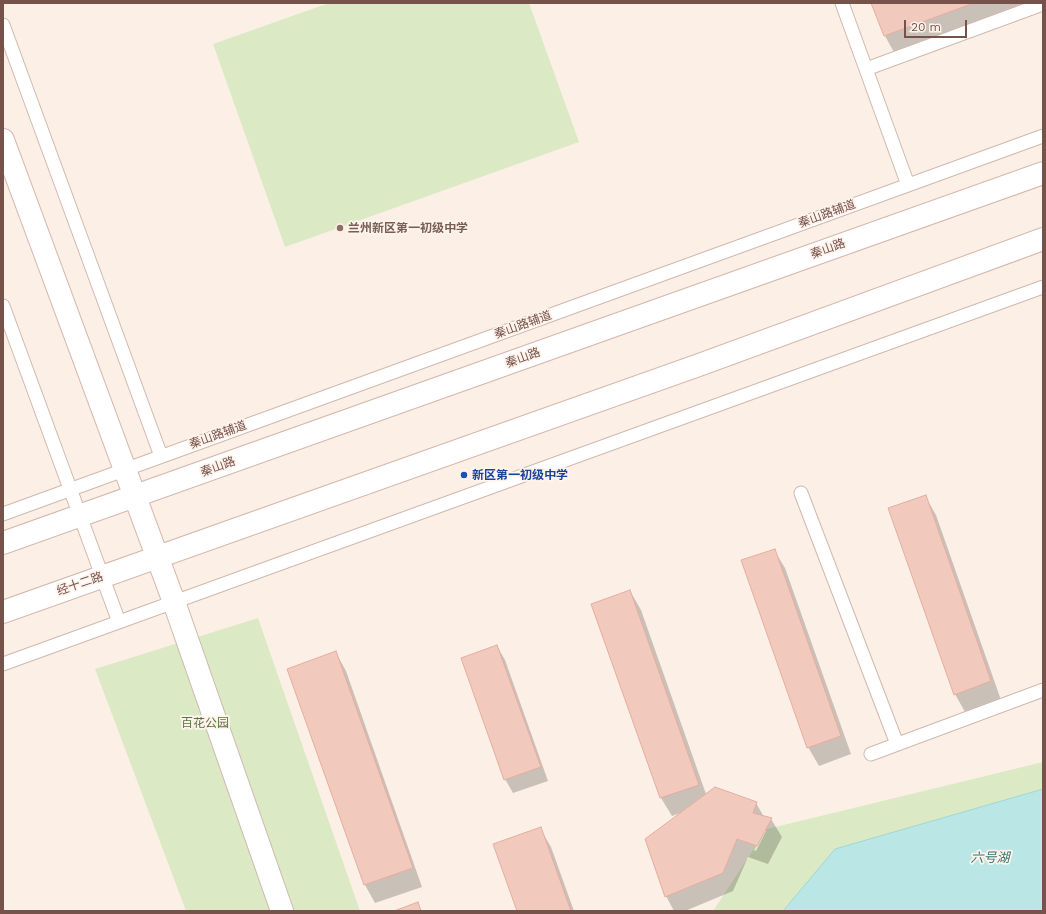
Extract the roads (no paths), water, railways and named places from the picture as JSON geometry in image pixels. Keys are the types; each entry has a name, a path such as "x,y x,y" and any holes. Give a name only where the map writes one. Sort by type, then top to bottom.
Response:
{"street":[{"path":"3,140 174,602 282,911"},
{"name":"秦山路","path":"3,543 1043,173"},
{"path":"157,557 699,365 1043,240"},
{"name":"经十二路","path":"3,612 157,557"}],"lane":[{"path":"842,3 908,185"},
{"path":"866,69 1043,4"},
{"path":"3,25 161,456"},
{"name":"秦山路辅道","path":"3,514 1043,136"},
{"path":"3,664 1043,287"},
{"path":"3,306 119,622"},
{"path":"801,493 897,744"},
{"path":"871,754 1043,690"}],"water":[{"name":"六号湖","path":"1043,789 1043,911 783,911 835,849"}],"place":[{"name":"兰州新区第一初级中学","path":"340,228"},
{"name":"新区第一初级中学","path":"464,475"}],"park label":[{"name":"百花公园","path":"205,723"}]}
